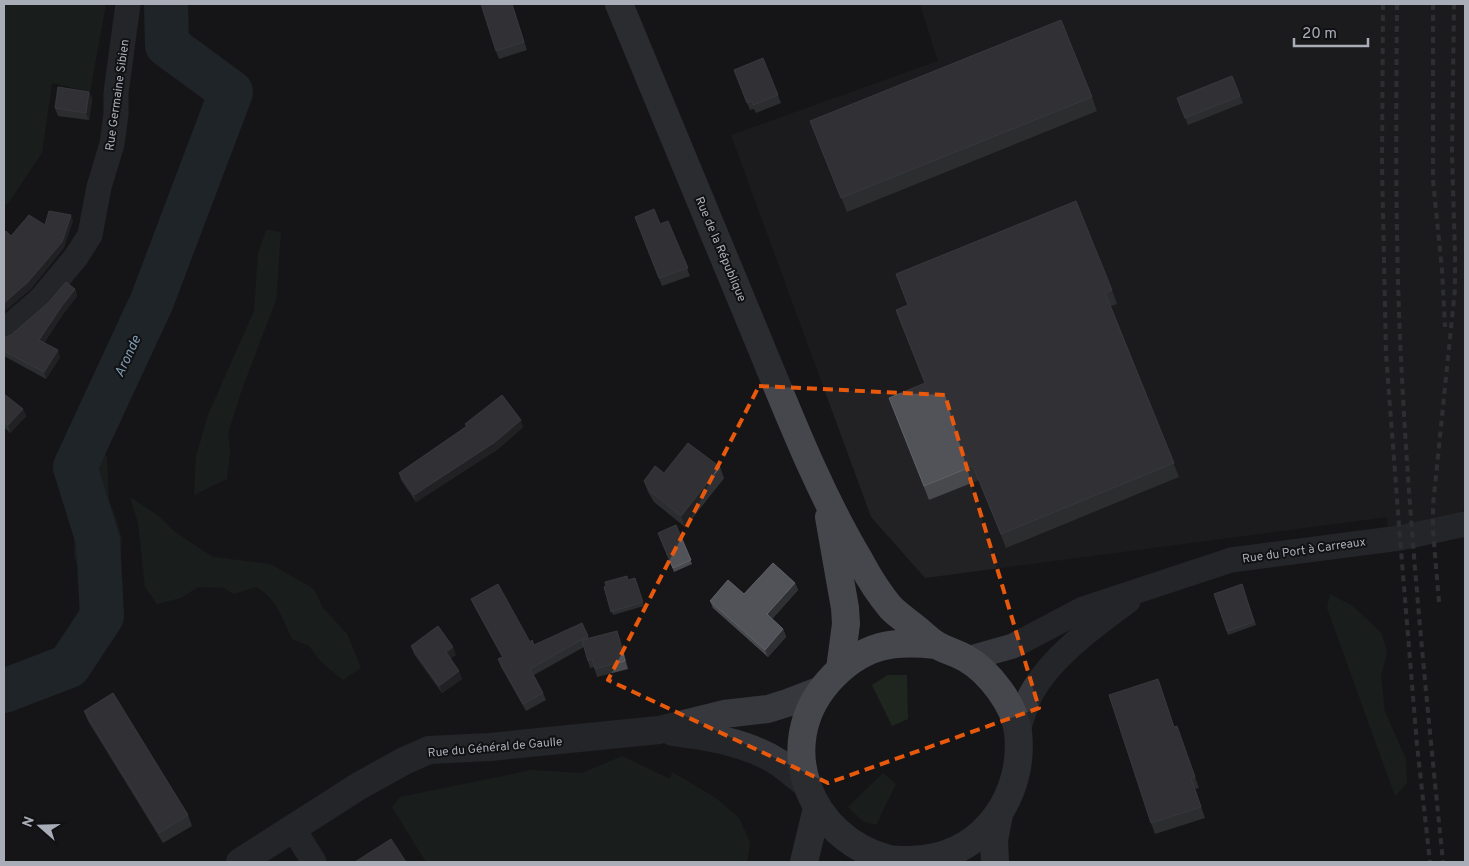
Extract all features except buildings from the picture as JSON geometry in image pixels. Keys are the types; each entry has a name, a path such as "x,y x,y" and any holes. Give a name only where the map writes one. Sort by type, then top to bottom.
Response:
{"main road":[{"name":"Rue de la République","path":"619,4 777,385 825,494 860,562 890,605 936,645"},
{"name":"Rue de la République","path":"825,494 845,608 846,624 840,668"},
{"path":"995,862 994,840 1000,814 1014,785 1018,759 1018,730 1002,694 983,671 967,659 936,645 898,643 877,648 857,656 840,668 821,690 810,707 803,732 801,758 806,784 817,808 836,832 861,849 899,861 935,858 960,849 982,834 1000,814"},
{"path":"804,862 817,808"}],"street":[{"name":"Rue Germaine Sibien","path":"4,331 40,299 76,257 90,234 99,187 112,144 116,114 116,93 128,4"},
{"name":"Rue du Port à Carreaux","path":"967,659 1013,646 1083,609 1231,560 1400,538 1465,524"},
{"name":"Rue du Port à Carreaux","path":"1018,730 1031,695 1048,669 1091,629 1145,587"},
{"name":"Rue du Général de Gaulle","path":"240,862 359,786 404,761 429,750 490,747 659,730 724,714 768,709 821,690"},
{"name":"Rue du Général de Gaulle","path":"659,730 735,743 779,763 806,784"},
{"path":"292,828 314,862"}],"highlighted area":[{"path":"759,386 945,395 1039,708 828,783 608,680"}],"shaded area":[{"path":"4,4 106,4 90,92 52,83 42,153 7,205 4,203"},
{"path":"920,4 1465,4 1465,507 1463,508 1461,525 1389,539 1387,517 925,578 871,517 731,135 938,61"},
{"path":"266,230 281,232 276,300 242,389 228,433 230,451 227,479 194,495 196,456 208,415 254,311 258,254"},
{"path":"74,439 79,442 78,491 88,540 93,547 94,565 93,599 83,618 85,579 74,557 75,508 65,481 65,460 68,446"},
{"path":"103,452 107,457 109,501 122,540 119,568 114,569 110,562 108,541 95,500 90,470 96,457"},
{"path":"130,497 160,517 175,532 213,557 270,564 314,589 323,608 347,634 361,668 343,680 322,663 309,646 292,639 274,603 263,591 256,587 234,594 224,588 198,587 181,598 157,604 145,587 138,523"},
{"path":"1330,594 1353,606 1382,634 1387,653 1381,676 1385,712 1406,759 1407,783 1395,796 1327,608"},
{"path":"888,675 907,675 908,719 892,726 872,685"},
{"path":"4,685 18,694 4,704"},
{"path":"622,756 670,779 672,772 716,798 739,818 750,842 746,862 426,862 392,807 400,797 532,770 582,773"},
{"path":"883,773 896,784 876,825 863,821 848,807"}],"waterway":[{"name":"Aronde","path":"4,691 69,666 102,616 98,541 75,467 152,301 231,92 167,45 166,4"}],"railway":[{"path":"1383,4 1382,166 1386,354 1417,745 1430,862"},
{"path":"1397,4 1397,225 1404,421 1424,674 1443,862"},
{"path":"1433,4 1433,180 1442,270 1445,327"},
{"path":"1439,602 1433,531 1433,505 1455,289 1452,154 1454,4"}]}
